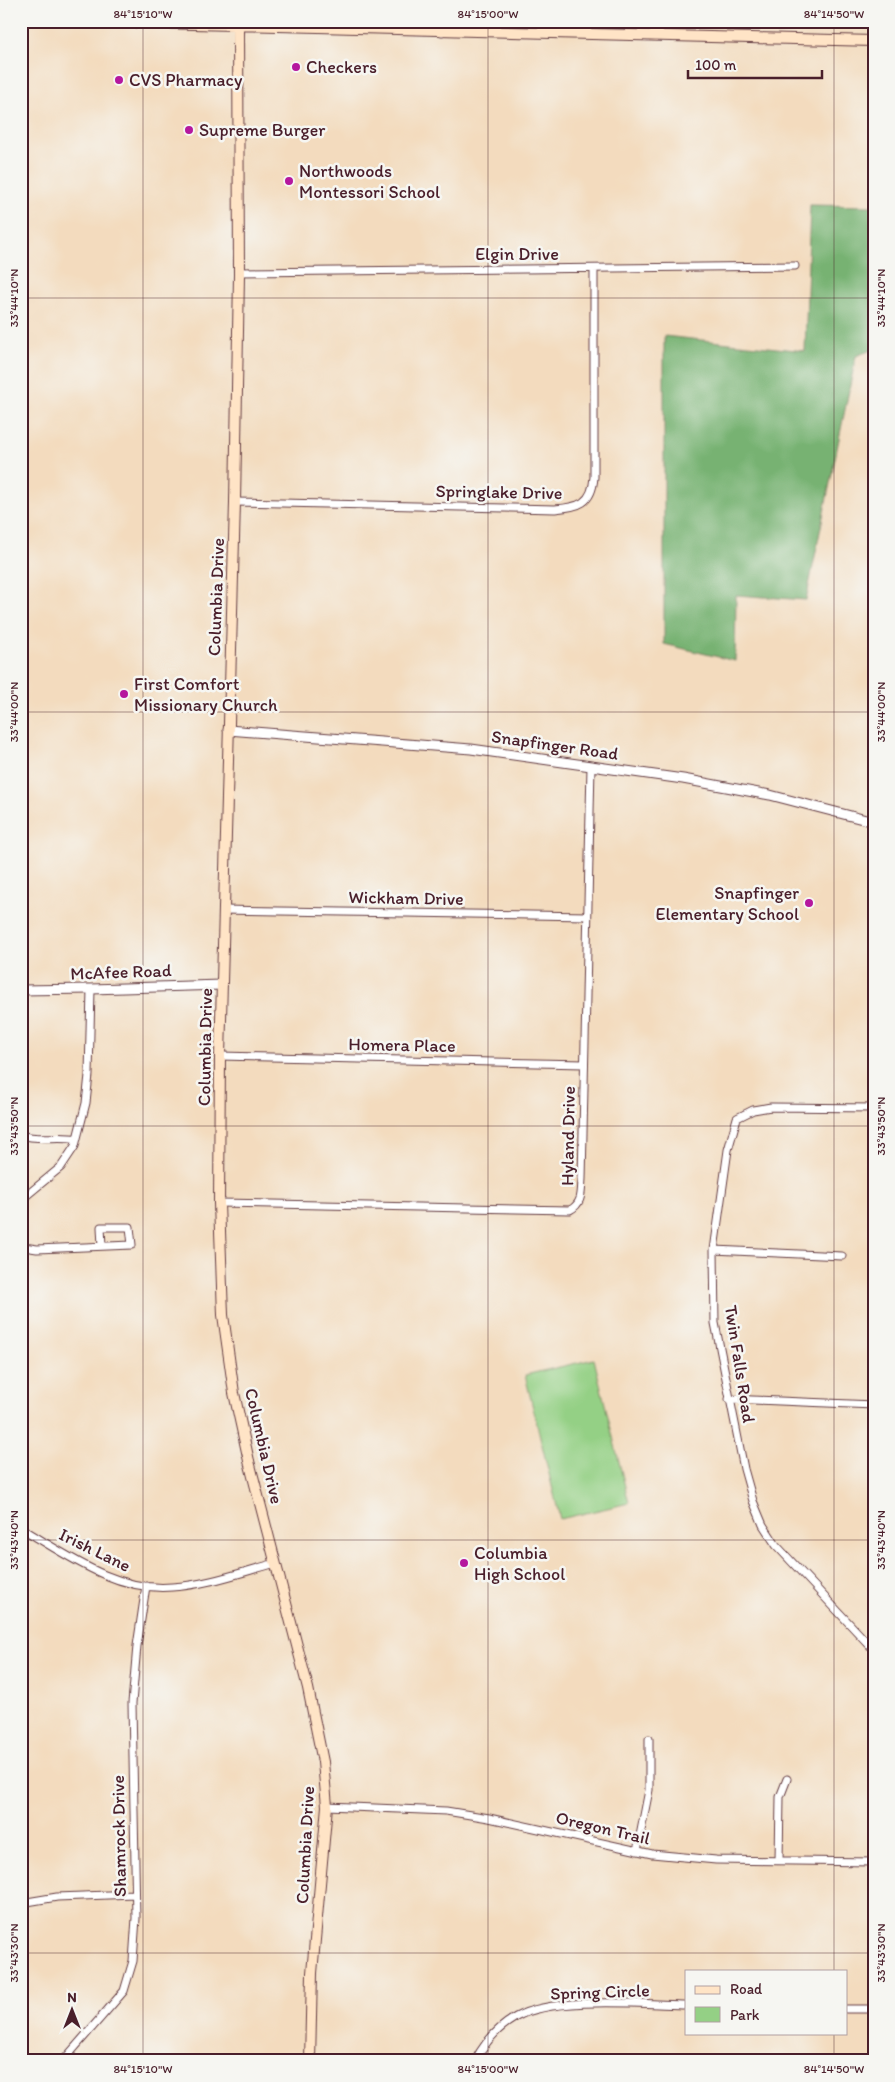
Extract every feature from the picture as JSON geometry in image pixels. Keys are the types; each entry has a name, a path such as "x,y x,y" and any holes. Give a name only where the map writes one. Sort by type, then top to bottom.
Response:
{"main road":[{"path":"76,21 442,26 874,41"},
{"name":"Columbia Drive","path":"238,24 239,272 236,502 223,910 219,1203 223,1315 234,1393 249,1461 308,1688 323,1762 327,1806 312,1974 310,2061"}],"street":[{"name":"Elgin Drive","path":"239,272 795,266"},
{"name":"Springlake Drive","path":"236,502 555,509 580,505 590,496 594,477 594,269"},
{"name":"Snapfinger Road","path":"228,730 471,749 683,779 770,795 874,822"},
{"name":"Hyland Drive","path":"219,1203 570,1210 576,1207 581,1200 591,766"},
{"name":"Wickham Drive","path":"223,910 587,916"},
{"name":"McAfee Road","path":"21,990 222,985"},
{"path":"21,1200 61,1166 76,1146 86,1103 89,1075 91,989"},
{"name":"Homera Place","path":"220,1056 584,1064"},
{"name":"Twin Falls Road","path":"874,1108 771,1107 753,1110 738,1118 728,1150 714,1250 715,1323 729,1399 753,1501 776,1545 874,1650"},
{"path":"21,1135 42,1138 66,1136 77,1139"},
{"path":"21,1241 24,1247 36,1249 132,1245 130,1227 101,1227 102,1246"},
{"path":"714,1250 842,1256"},
{"path":"729,1399 874,1405"},
{"name":"Irish Lane","path":"21,1528 94,1571 130,1584 170,1588 197,1584 276,1563"},
{"name":"Shamrock Drive","path":"63,2061 124,1992 133,1961 136,1918 134,1894 132,1703 137,1646 146,1586"},
{"path":"636,1851 650,1790 649,1739"},
{"path":"779,1861 780,1797 787,1779"},
{"name":"Oregon Trail","path":"327,1806 446,1811 489,1818 652,1854 716,1860 874,1862"},
{"path":"21,1902 56,1897 134,1894"},
{"name":"Spring Circle","path":"475,2061 480,2050 498,2030 518,2016 544,2008 588,2003 685,2005"},
{"path":"848,2009 874,2009"}],"green space":[{"path":"810,205 874,206 874,349 856,356 806,600 736,595 735,661 664,644 664,336 805,351"},
{"path":"594,1359 629,1503 560,1519 525,1375"}],"place":[{"name":"Checkers","path":"296,67"},
{"name":"CVS Pharmacy","path":"119,80"},
{"name":"Supreme Burger","path":"189,130"},
{"name":"Northwoods Montessori School","path":"289,181"},
{"name":"First Comfort Missionary Church","path":"124,694"},
{"name":"Snapfinger Elementary School","path":"809,903"},
{"name":"Columbia High School","path":"464,1563"}]}
